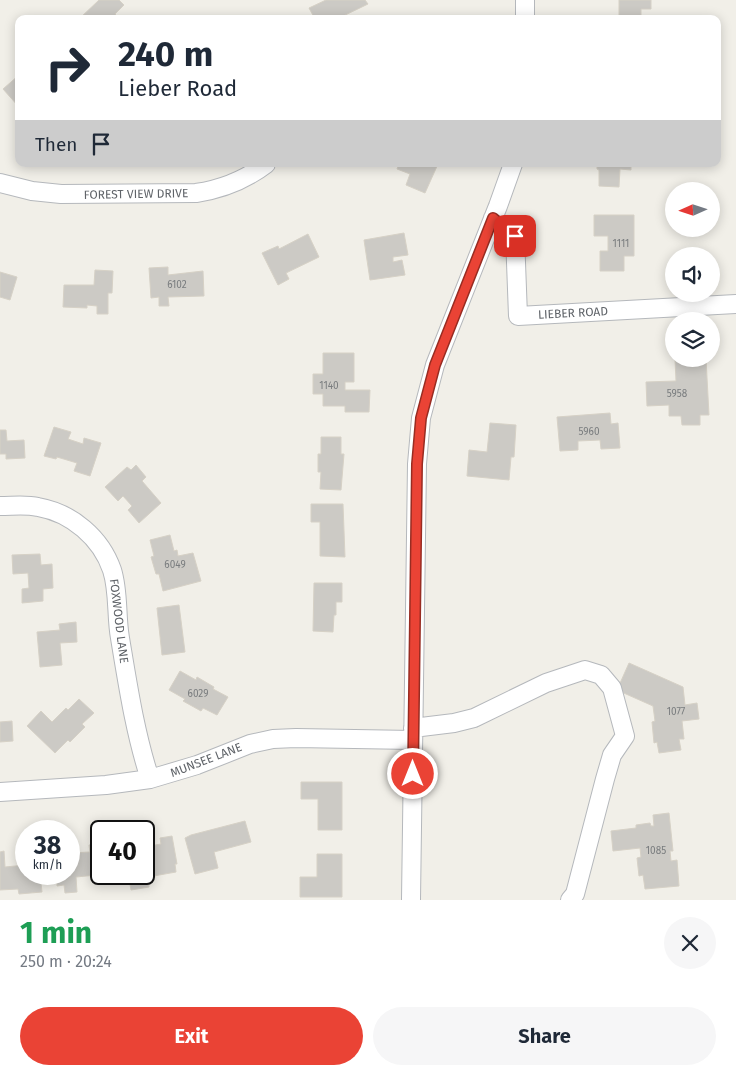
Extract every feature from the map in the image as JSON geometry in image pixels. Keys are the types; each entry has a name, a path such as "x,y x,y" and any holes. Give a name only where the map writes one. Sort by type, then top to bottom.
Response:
{"street":[{"path":"525,0 525,15"},
{"name":"FOREST VIEW DRIVE","path":"0,183 32,191 61,194 196,193 233,184 248,177 262,167"},
{"path":"411,900 417,464 421,418 435,365 512,167"},
{"name":"LIEBER ROAD","path":"493,218 515,236 518,316 736,304"},
{"name":"FOXWOOD LANE","path":"0,506 32,506 60,513 85,529 104,552 112,572 118,627 130,701 142,754 150,779"},
{"name":"MUNSEE LANE","path":"0,792 106,785 150,779 197,765 243,746 273,739 413,734 474,718 546,683 568,674 585,670 601,675 612,688 625,736 612,755 575,894 570,900"}],"building":[{"path":"99,0 119,0 124,5 116,15 83,15"},
{"path":"326,0 365,0 368,4 345,15 313,15 309,8"},
{"path":"619,0 651,0 651,9 641,9 641,15 619,15"},
{"path":"15,78 15,102 3,89"},
{"path":"398,167 437,167 425,193 406,185 410,174 397,169"},
{"path":"597,167 631,167 631,170 620,169 619,187 599,186 599,170"},
{"path":"594,215 634,215 634,256 624,256 624,271 600,271 600,251 608,251 608,236 594,236"},
{"path":"404,233 408,255 393,257 393,262 402,260 405,275 370,280 364,240"},
{"path":"308,234 319,257 286,273 289,279 278,285 262,253 278,246 279,249"},
{"path":"168,267 168,275 203,271 204,296 168,297 169,306 159,306 159,297 151,298 149,268"},
{"path":"95,270 113,271 112,293 108,293 108,314 97,314 97,306 87,305 87,308 63,307 64,285 94,285"},
{"path":"0,272 17,277 10,300 0,297"},
{"path":"323,353 354,353 354,382 345,382 345,390 370,390 369,412 345,412 345,406 323,406 323,394 313,394 313,374 323,374"},
{"path":"675,367 706,367 709,415 700,415 700,425 682,425 681,416 669,416 669,405 647,406 646,382 676,381"},
{"path":"610,413 611,424 618,423 620,448 601,449 600,440 578,441 578,450 560,451 557,417"},
{"path":"490,423 516,425 514,457 511,457 509,480 467,476 469,450 487,452"},
{"path":"54,427 71,432 68,439 83,444 84,438 101,443 90,476 74,471 77,463 57,457 56,459 44,456"},
{"path":"0,430 6,430 7,441 24,440 25,458 6,459 6,454 0,454"},
{"path":"321,437 341,437 341,454 344,454 341,490 320,489 321,472 318,472 318,454 321,454"},
{"path":"136,465 146,477 142,481 161,503 139,523 128,510 132,506 123,496 118,501 105,487 127,467 131,470"},
{"path":"311,504 343,504 345,557 320,556 320,522 311,522"},
{"path":"170,535 174,551 177,550 178,556 193,553 201,581 163,591 159,574 156,574 151,557 154,556 150,540"},
{"path":"40,554 41,565 52,564 53,588 43,589 43,601 22,603 22,589 29,588 28,573 13,574 12,555"},
{"path":"314,583 342,583 342,602 336,602 333,632 313,631"},
{"path":"179,605 185,652 162,655 157,608"},
{"path":"76,622 77,642 60,643 62,665 40,667 37,632 60,630 59,624"},
{"path":"629,663 683,687 685,705 697,703 699,719 682,721 684,739 679,739 681,750 659,753 657,742 654,743 652,722 655,721 653,706 617,690"},
{"path":"180,671 196,680 197,677 228,697 217,715 203,708 201,711 183,701 185,699 169,690"},
{"path":"79,699 94,713 82,724 85,727 70,742 68,740 55,753 27,726 41,711 52,722 66,708 68,710"},
{"path":"12,721 13,741 0,742 0,722"},
{"path":"301,782 342,782 342,830 318,830 318,799 301,799"},
{"path":"669,813 673,851 670,851 671,861 677,860 679,886 645,889 643,875 639,876 637,858 641,857 640,848 613,851 611,831 636,828 636,825 650,823 651,826 654,826 653,815"},
{"path":"245,821 251,842 214,852 218,868 195,874 185,838"},
{"path":"172,836 177,864 175,864 176,872 155,876 155,845 161,844 160,838"},
{"path":"4,851 5,867 15,866 15,885 41,885 42,892 19,894 18,889 0,890 0,852"},
{"path":"80,852 90,852 90,876 80,877"},
{"path":"317,854 342,854 342,897 300,897 300,877 317,877"},
{"path":"64,885 77,885 77,892 65,893"},
{"path":"130,885 149,885 149,887 131,890"}],"route":[{"path":"413,774 417,464 421,418 435,365 493,218 515,236"}]}
